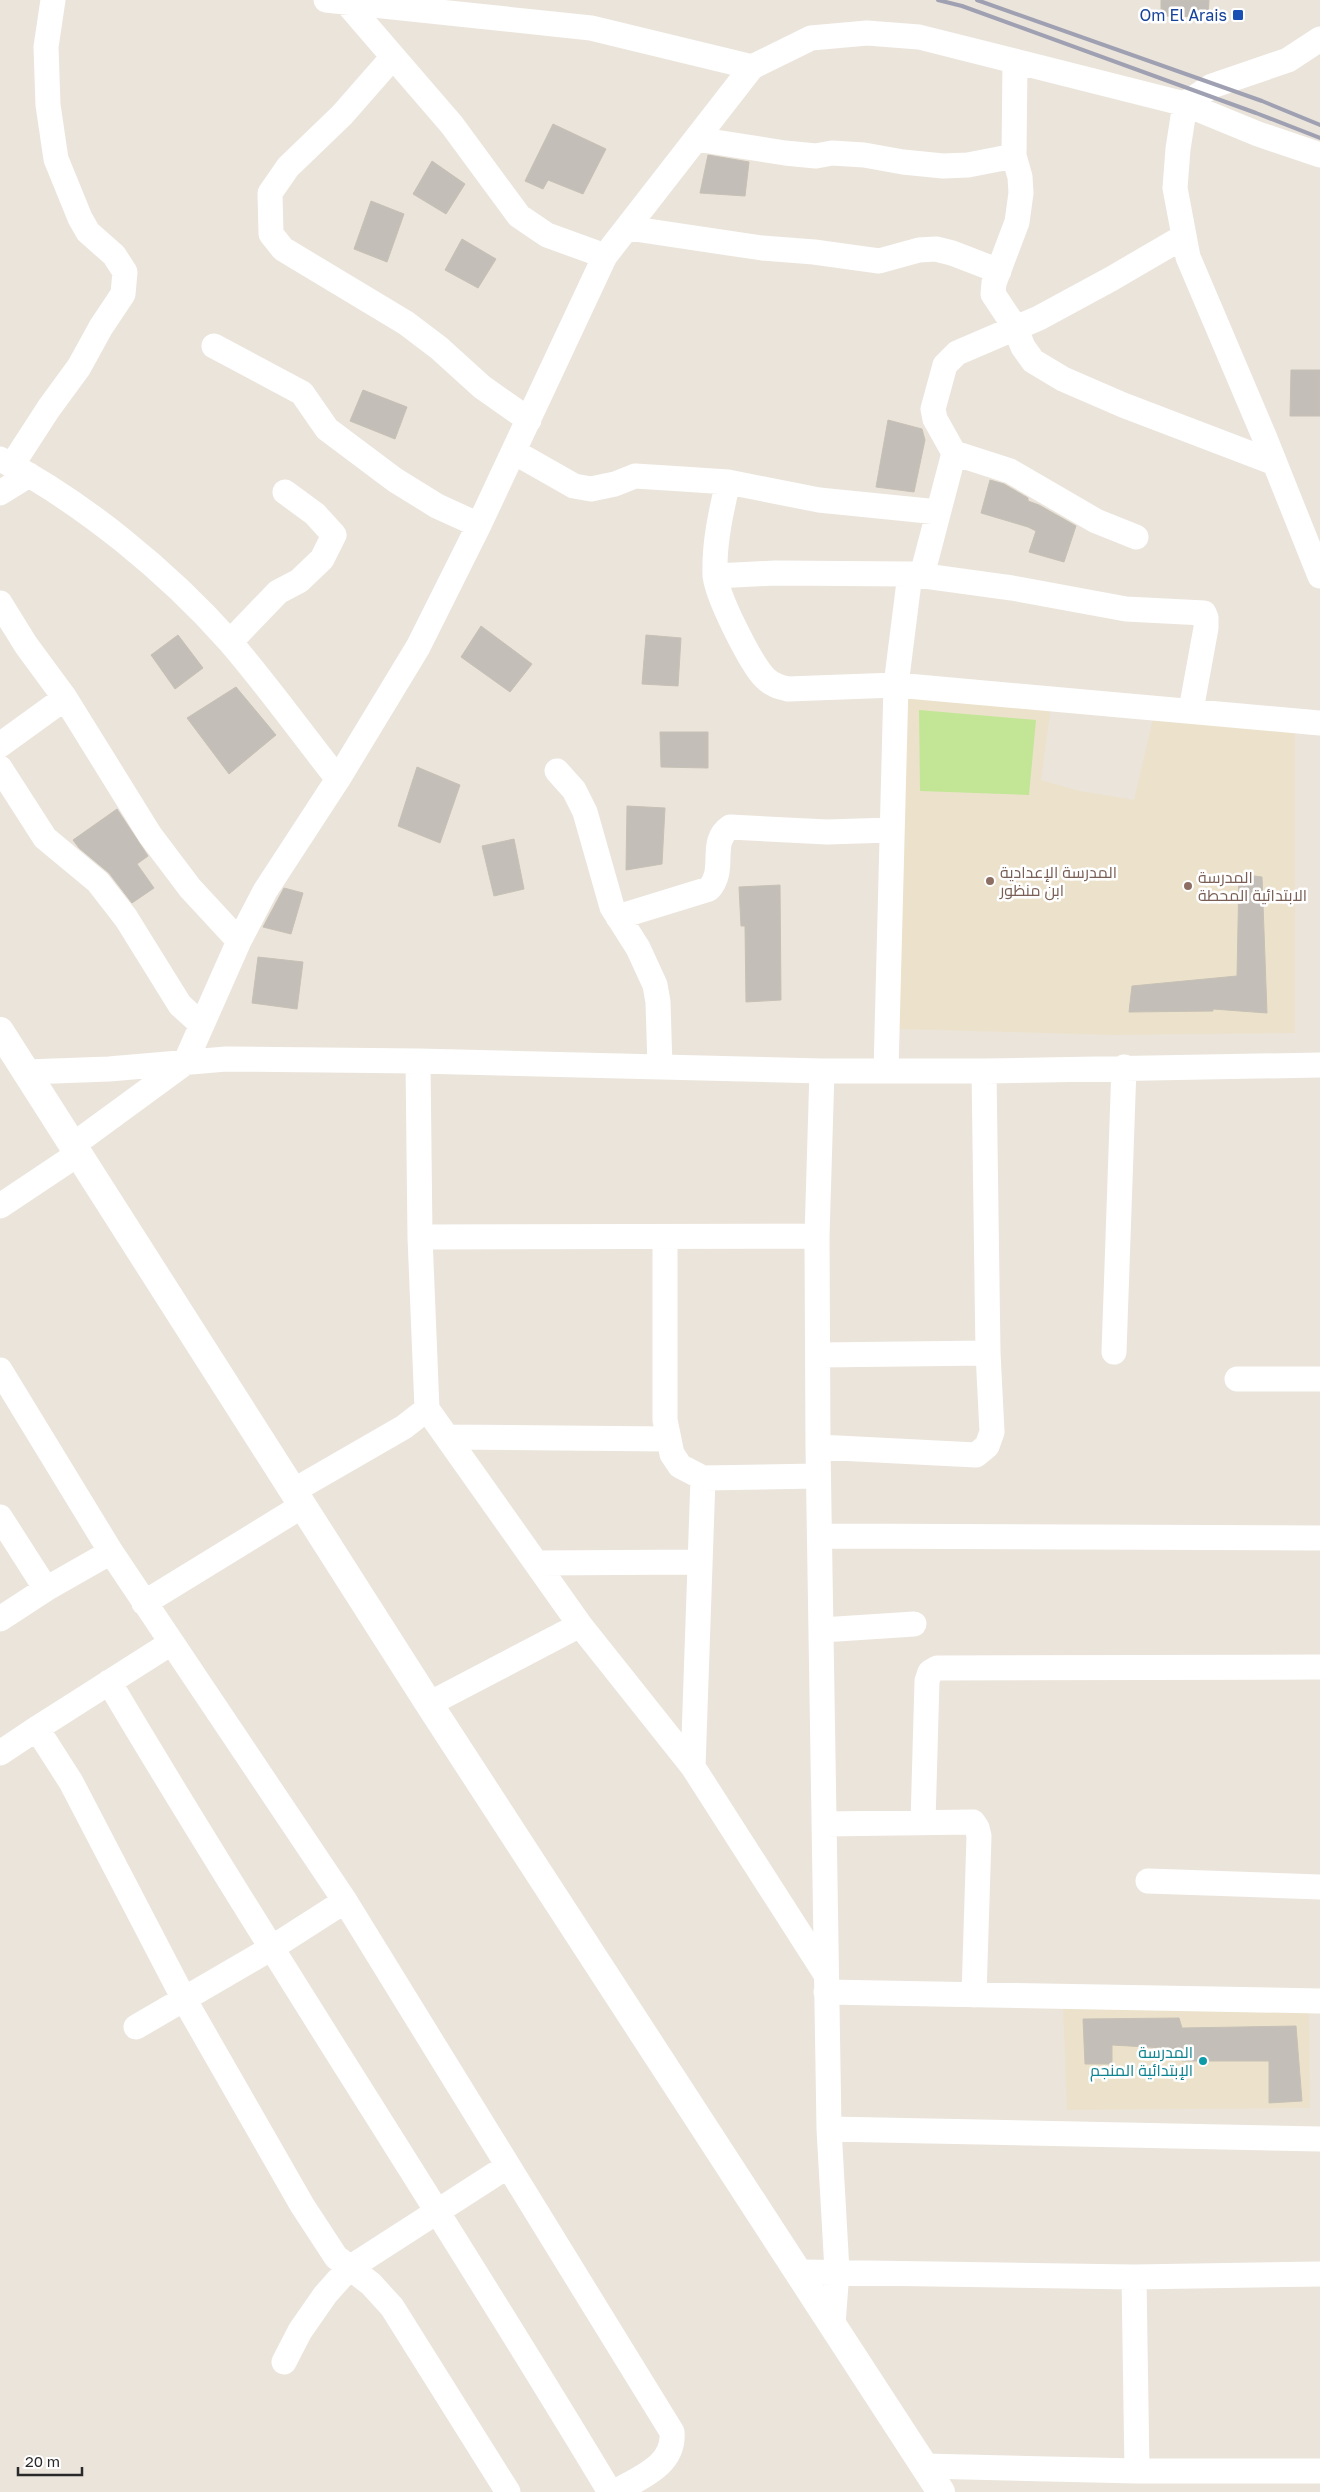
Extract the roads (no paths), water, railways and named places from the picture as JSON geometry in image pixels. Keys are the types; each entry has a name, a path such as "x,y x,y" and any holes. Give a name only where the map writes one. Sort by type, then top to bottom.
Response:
{"main road":[{"path":"0,1031 429,1704 800,2272 941,2492"}],"street":[{"path":"0,493 49,408 79,367 101,327 123,294 125,272 114,255 88,232 80,218 56,159 48,105 46,47 53,0"},
{"path":"336,1 392,58 452,125 519,216 547,235 605,256"},
{"path":"336,1 591,28 752,67"},
{"path":"0,1206 75,1150 185,1063 239,941 266,891 338,779 418,647 479,526 605,256 752,67 811,38 867,33 919,37 1186,104 1258,134 1320,155"},
{"path":"1320,39 1288,60 1212,86 1186,104 1178,149 1175,188 1188,257 1275,463 1320,576"},
{"path":"392,58 342,115 288,167 270,193 272,234 283,249 406,323 439,348 482,387 529,420"},
{"path":"1015,61 1014,156 1020,178 1017,222 994,283 993,294 1015,327 1023,347 1033,361 1063,379 1123,405 1275,463"},
{"path":"696,139 785,153 816,156 832,153 864,155 903,162 943,166 982,163 1014,156"},
{"path":"628,228 762,248 822,252 879,261 919,250 936,249 999,271"},
{"path":"1136,537 1096,521 1010,471 954,453 934,419 933,409 945,365 957,353 1039,318 1183,237"},
{"path":"214,346 302,393 327,429 395,480 437,506 479,526"},
{"path":"514,452 574,486 591,489 616,484 635,476 728,482 818,500 938,512"},
{"path":"886,1071 896,685 916,574 938,512 954,453"},
{"path":"14,467 56,490 125,542 171,583 230,642 338,779"},
{"path":"728,482 717,538 715,576 728,613 763,677 774,686 788,689 896,685 1320,723"},
{"path":"230,642 278,592 299,581 322,559 334,535 315,514 285,492"},
{"path":"715,576 775,573 916,574 1012,588 1126,609 1204,613 1206,628 1191,710"},
{"path":"0,603 26,645 65,698 150,834 190,888 239,941"},
{"path":"0,745 65,698"},
{"path":"0,768 45,838 98,882 126,918 180,1005 202,1025"},
{"path":"557,771 574,790 585,812 612,907 638,948 655,984 658,1002 660,1067"},
{"path":"618,917 709,889 716,881 720,839 723,832 730,827 827,832 891,830"},
{"path":"26,1072 109,1069 226,1059 418,1061 822,1071 984,1071 1320,1065"},
{"path":"418,1061 420,1237 427,1409 580,1625 692,1767 826,1983"},
{"path":"1114,1352 1124,1067"},
{"path":"822,1071 817,1236 819,1355 818,1476 829,2128 837,2272 832,2324"},
{"path":"818,1447 976,1456 987,1446 992,1432 988,1353 984,1071"},
{"path":"420,1237 817,1236"},
{"path":"665,1237 665,1420 672,1454 680,1466 703,1478 818,1476"},
{"path":"819,1355 988,1353"},
{"path":"0,1370 144,1603 345,1901 672,2432 673,2445 667,2458 615,2492"},
{"path":"1237,1379 1320,1379"},
{"path":"144,1603 404,1427 427,1409"},
{"path":"446,1437 668,1439"},
{"path":"692,1767 703,1478"},
{"path":"0,1517 46,1589"},
{"path":"820,1536 1320,1538"},
{"path":"0,1619 46,1589 111,1552"},
{"path":"536,1563 700,1562"},
{"path":"822,1630 914,1624"},
{"path":"429,1704 580,1625"},
{"path":"0,1753 171,1643"},
{"path":"923,1822 927,1681 930,1672 937,1668 1320,1667"},
{"path":"109,1682 270,1949 438,2210 610,2492"},
{"path":"39,1727 39,1732 71,1782 99,1833 184,1998 302,2205 336,2257 371,2284 392,2307 508,2492"},
{"path":"824,1824 973,1822 978,1828 974,1995"},
{"path":"1148,1881 1320,1887"},
{"path":"136,2027 270,1949 345,1901"},
{"path":"826,1983 974,1995 1320,2001"},
{"path":"829,2128 1320,2139"},
{"path":"284,2362 300,2331 325,2295 348,2268 508,2166"},
{"path":"800,2272 1134,2277 1320,2274"},
{"path":"1134,2277 1137,2471"},
{"path":"924,2466 1137,2471 1320,2470"}],"railway":[{"path":"938,0 962,6 1320,138"},
{"path":"977,0 1262,101 1320,125"}],"place":[{"name":"Om El Arais","path":"1238,15"},
{"name":"المدرسة الإعدادية ابن منظور","path":"990,881"},
{"name":"المدرسة الابتدائية المحطة","path":"1188,886"},
{"name":"المدرسة الإبتدائية المنجم","path":"1203,2061"}]}
